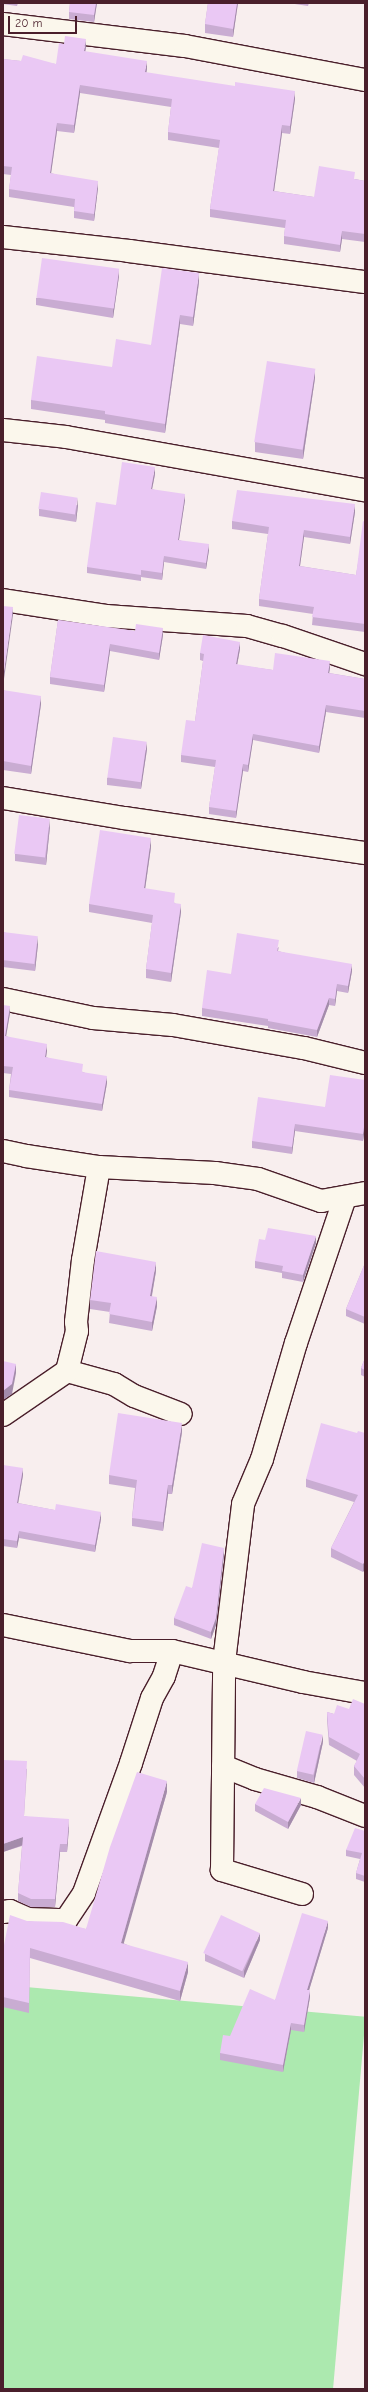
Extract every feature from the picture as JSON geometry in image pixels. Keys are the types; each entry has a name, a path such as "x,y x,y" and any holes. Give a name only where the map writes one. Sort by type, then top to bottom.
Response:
{"street":[{"path":"3,24 185,46 365,80"},
{"path":"3,237 129,251 365,282"},
{"path":"3,430 66,437 365,490"},
{"path":"3,600 106,616 247,626 283,636 365,664"},
{"path":"3,798 124,818 365,852"},
{"path":"3,999 93,1018 173,1025 296,1046 365,1063"},
{"path":"3,1151 99,1167 215,1174 258,1179 320,1201 355,1195"},
{"path":"3,1415 67,1371 77,1331 76,1322 83,1260 99,1167"},
{"path":"302,1894 222,1870 224,1662 243,1504 262,1459 299,1336 355,1195"},
{"path":"67,1371 114,1384 134,1396 181,1414"},
{"path":"3,1625 130,1651 172,1651 224,1662 303,1682 365,1693"},
{"path":"3,1912 10,1911 28,1919 66,1920 84,1893 152,1698 164,1676 172,1651"},
{"path":"223,1766 255,1779 317,1797 365,1816"}],"green space":[{"path":"3,1985 365,2017 333,2389 3,2389"}],"building":[{"path":"70,3 96,3 94,15 69,12"},
{"path":"208,3 237,3 233,29 205,24"},
{"path":"65,36 86,39 84,51 147,61 145,72 235,86 235,82 295,91 290,126 282,125 273,191 314,197 319,166 355,172 354,179 365,181 365,234 342,231 340,245 284,236 286,220 210,209 220,140 168,132 172,99 80,85 74,125 57,123 50,173 98,181 94,214 74,211 75,199 9,189 12,167 3,166 3,59 21,61 23,55 56,64 59,43 64,44"},
{"path":"42,258 119,269 114,308 36,298"},
{"path":"162,268 199,273 193,317 180,315 165,424 105,414 105,411 31,400 37,356 112,367 116,339 151,345"},
{"path":"267,361 315,369 303,450 254,442"},
{"path":"122,462 155,467 151,489 185,494 178,540 209,544 206,563 164,556 162,573 141,570 141,575 87,567 96,502 116,505"},
{"path":"237,490 355,504 350,537 304,530 299,566 356,575 363,521 365,522 365,624 312,617 314,607 259,599 269,527 232,521"},
{"path":"41,492 78,498 75,515 38,509"},
{"path":"3,606 13,607 3,678"},
{"path":"58,620 135,631 136,624 163,628 159,653 110,644 104,685 50,677"},
{"path":"203,635 240,642 236,664 273,670 275,653 330,661 328,673 365,679 365,711 326,705 319,746 253,734 248,765 243,764 236,811 209,807 216,760 181,755 186,720 195,721 204,654 200,653"},
{"path":"3,690 41,696 31,766 3,761"},
{"path":"113,737 147,742 141,782 107,778"},
{"path":"19,815 50,819 45,857 14,854"},
{"path":"100,830 151,838 144,888 175,893 174,903 181,904 171,973 146,969 153,915 89,904"},
{"path":"3,932 38,936 34,964 3,960"},
{"path":"237,933 279,940 277,951 352,964 348,986 337,984 335,999 329,998 317,1030 268,1021 268,1019 202,1008 207,970 231,974"},
{"path":"3,1005 10,1006 5,1036 47,1044 45,1057 83,1064 82,1072 107,1076 102,1104 9,1090 13,1067 3,1066"},
{"path":"330,1075 365,1080 365,1120 363,1134 295,1124 292,1147 252,1141 258,1097 325,1107"},
{"path":"268,1228 316,1236 303,1275 282,1271 283,1266 255,1261 259,1239 265,1240"},
{"path":"96,1251 156,1262 150,1296 157,1297 152,1322 109,1314 111,1303 90,1300"},
{"path":"365,1263 365,1317 346,1309"},
{"path":"365,1358 365,1370 361,1368"},
{"path":"3,1361 16,1364 12,1384 3,1391"},
{"path":"118,1413 182,1423 172,1485 168,1485 163,1522 132,1518 137,1480 109,1475"},
{"path":"321,1423 357,1433 358,1431 365,1433 365,1561 363,1564 331,1548 358,1495 306,1479"},
{"path":"3,1465 23,1468 17,1503 55,1510 56,1504 101,1512 95,1545 19,1531 17,1541 3,1539"},
{"path":"202,1543 224,1548 216,1618 211,1632 174,1618 186,1586 192,1588"},
{"path":"353,1699 365,1704 365,1779 354,1766 360,1754 329,1737 327,1712 334,1714 337,1705 349,1709"},
{"path":"306,1731 323,1735 313,1775 297,1771"},
{"path":"3,1760 27,1761 24,1816 69,1819 67,1844 60,1844 55,1899 31,1899 18,1893 23,1837 3,1844"},
{"path":"137,1772 167,1781 121,1943 188,1962 180,1991 30,1948 29,2003 3,1997 3,1950 10,1915 27,1921 63,1922 86,1929 110,1847"},
{"path":"264,1788 301,1798 288,1822 255,1804"},
{"path":"355,1828 365,1831 365,1876 356,1873 362,1853 346,1850"},
{"path":"302,1913 328,1921 307,1990 310,1990 304,2025 291,2023 283,2065 220,2053 223,2035 230,2036 250,1989 275,2000"},
{"path":"221,1915 260,1933 242,1971 203,1953"}]}
